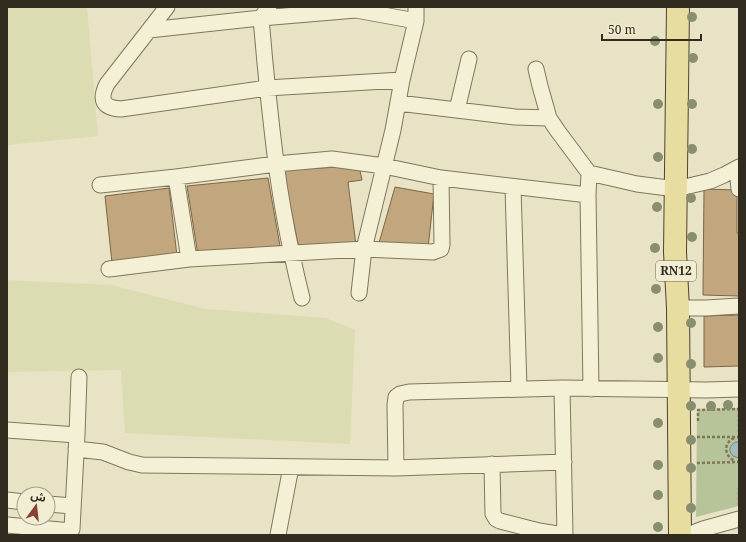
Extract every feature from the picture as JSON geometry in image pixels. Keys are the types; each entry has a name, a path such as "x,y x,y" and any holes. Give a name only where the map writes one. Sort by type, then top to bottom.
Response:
{"main road":[{"name":"RN12","path":"678,7 675,252 678,308 680,535"}],"street":[{"path":"167,7 107,84 104,90 103,99 107,106 121,109 267,88 402,80"},
{"path":"149,30 265,12 356,10 383,15 416,14 393,130 364,249 359,292"},
{"path":"265,12 267,88 276,164 291,253 302,298"},
{"path":"458,110 469,59"},
{"path":"536,69 549,118 589,172 637,184 676,189 710,181 738,168 739,189"},
{"path":"398,103 515,117 549,118"},
{"path":"100,185 276,164 332,159 384,166 441,178 588,195"},
{"path":"589,172 588,195 591,389"},
{"path":"176,177 189,259"},
{"path":"108,269 189,259 364,249 434,252 441,249 442,245 441,178"},
{"path":"513,187 519,389"},
{"path":"678,308 739,306"},
{"path":"7,525 72,530 79,378"},
{"path":"492,464 494,517 500,521 538,533 564,535 562,388"},
{"path":"396,468 395,405 396,397 400,394 409,392 562,388 678,390 739,389"},
{"path":"7,430 77,442 142,466 396,468 564,462"},
{"path":"278,535 291,467"},
{"path":"56,505 73,506"},
{"path":"688,535 703,529 739,519"}],"path":[{"path":"698,410 739,409 739,437"},
{"path":"698,437 739,437"},
{"path":"697,463 739,462 729,458 726,450 727,444 731,440 739,437"},
{"path":"739,488 739,505"}],"green space":[{"path":"7,7 87,7 98,136 7,145"},
{"path":"7,280 111,285 206,309 326,318 355,330 350,444 125,433 121,370 7,372"},
{"path":"739,408 739,506 696,517 697,409"}],"water":[{"path":"736,442 739,442 739,458 733,456 730,450 731,446"}],"building":[{"path":"359,166 362,180 348,182 356,245 299,249 283,170"},
{"path":"268,178 280,246 198,255 187,186"},
{"path":"395,187 434,194 428,248 379,243"},
{"path":"169,188 177,256 112,263 105,196"},
{"path":"704,189 737,190 739,296 703,295"},
{"path":"739,315 739,366 704,367 704,316"}]}
